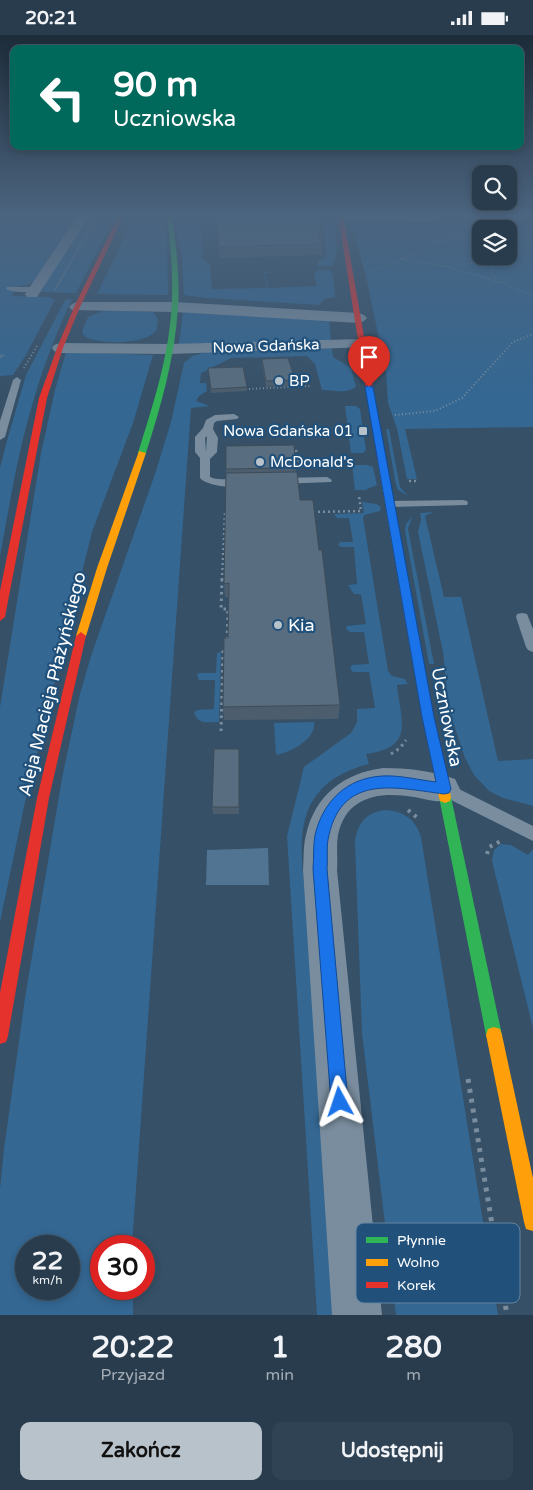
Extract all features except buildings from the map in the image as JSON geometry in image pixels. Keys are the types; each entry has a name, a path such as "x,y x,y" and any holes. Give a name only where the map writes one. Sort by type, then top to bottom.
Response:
{"main road":[{"path":"0,617 43,398 60,348 93,275"},
{"name":"Aleja Macieja Płażyńskiego","path":"0,1036 34,839 61,713 101,571 148,433 169,349 175,307 175,275"},
{"name":"Uczniowska","path":"351,275 370,398 428,717 533,1222"}],"street":[{"path":"33,292 44,275"},
{"path":"77,307 175,307"},
{"name":"Nowa Gdańska","path":"175,307 359,318"},
{"name":"Nowa Gdańska","path":"169,349 363,344"},
{"path":"60,348 169,349"},
{"path":"356,1303 321,879 321,845 328,816 339,800 352,789 369,783 384,781 444,789"}],"lane":[{"path":"10,289 33,292"},
{"path":"0,437 17,381"},
{"path":"234,417 209,422 208,429 213,438 212,452 205,458 205,478 210,482 252,482"},
{"path":"271,481 327,480"},
{"path":"390,504 463,503"},
{"path":"522,617 533,647"},
{"path":"444,789 533,835"}],"path":[{"path":"472,275 503,283 533,295"},
{"path":"493,275 503,283"},
{"path":"387,416 423,414 440,409 452,401 462,398 513,342 533,334"},
{"path":"249,389 310,387"},
{"path":"295,470 299,470 296,450"},
{"path":"304,512 362,511 359,496"},
{"path":"221,731 228,609 221,609 225,513 234,513"},
{"path":"384,781 377,758 396,751 408,735"},
{"path":"486,857 489,847 498,841 508,840"}],"shaded area":[{"path":"0,275 40,275 36,281 9,290 15,291 12,296 48,297 55,300 26,355 13,375 0,376"},
{"path":"51,275 85,275 76,293 40,292"},
{"path":"106,275 168,275 168,295 97,294"},
{"path":"183,275 211,275 212,289 267,288 265,275 268,288 317,286 314,275 333,275 335,297 324,299 320,305 184,295"},
{"path":"365,275 533,275 533,427 405,429 417,479 407,479 397,429 388,403 386,372"},
{"path":"72,299 46,360 28,418 0,556 0,468 8,437 26,375 65,300"},
{"path":"105,310 152,312 157,318 156,331 142,339 121,342 100,341 84,336 82,331 88,317"},
{"path":"183,312 329,320 331,340 179,344"},
{"path":"332,348 333,357 351,368 356,387 347,391 322,390 315,364 307,356 231,358 201,373 200,383 206,383 207,391 199,396 196,401 210,406 191,408 133,1235 90,1235 90,1300 133,1300 133,1315 0,1315 0,1189 4,1149 25,998 62,778 80,694 91,656 156,471 171,422 184,363 192,356 207,352"},
{"path":"66,352 153,355 133,423 92,532 25,802 0,922 0,707 41,453 55,390"},
{"path":"345,406 356,406 360,409 366,450 363,453 351,453"},
{"path":"386,429 389,429 400,487 408,496 398,490 396,485"},
{"path":"352,465 373,467 377,485 365,490 355,490"},
{"path":"362,502 376,504 381,507 380,511 364,515 363,518 388,671 392,676 405,679 408,684 397,685 402,721 398,739 382,751 366,754 369,764 351,770 324,787 314,798 304,825 302,861 330,1206 336,1315 317,1315 287,836 304,767 351,733 357,722 357,709 375,708 369,672 353,672 350,668 352,665 369,664 364,632 350,632 346,629 347,626 366,624 361,594 354,594 348,585 357,584 354,547 341,547 338,545 340,542 353,542 349,518 337,518 334,514 364,513"},
{"path":"434,512 425,516 444,597 461,597 498,761 533,759 533,806 503,798 489,791 474,775 465,758 449,710 443,652 418,532 421,519 420,513"},
{"path":"412,517 408,529 434,664 429,664 405,531 406,524"},
{"path":"221,652 219,722 204,722 198,719 194,712 197,710 214,709 215,680 199,680 197,675 199,673 216,673 217,653"},
{"path":"314,722 314,728 307,739 295,748 276,755 274,723"},
{"path":"379,811 398,812 408,817 416,826 421,837 483,1223 385,1223 362,1033 355,843 360,824 368,816"},
{"path":"501,844 511,845 528,855 533,849 533,1028 492,861 494,850"},
{"path":"268,848 269,885 206,885 207,850"},
{"path":"395,1303 496,1303 498,1315 396,1315"}],"waterway":[{"path":"54,290 63,275"},
{"path":"0,358 3,355"}],"traffic: fast":[{"path":"142,453 163,381 170,344 175,307 174,275"},
{"path":"445,797 494,1035"}],"traffic: slow":[{"path":"81,636 102,568 142,453"},
{"path":"381,458 428,717 445,797"},
{"path":"494,1035 533,1222"}],"traffic: jam":[{"path":"0,617 43,398 60,348 93,275"},
{"path":"350,275 381,458"},
{"path":"0,1036 43,798 81,636"}],"place":[{"name":"BP","path":"279,381"},
{"name":"Nowa Gdańska 01","path":"363,431"},
{"name":"McDonald's","path":"260,462"},
{"name":"Kia","path":"278,625"}],"route":[{"path":"340,1102 320,869 322,837 328,816 339,800 352,789 369,783 384,781 444,789 428,717 369,387"}]}
